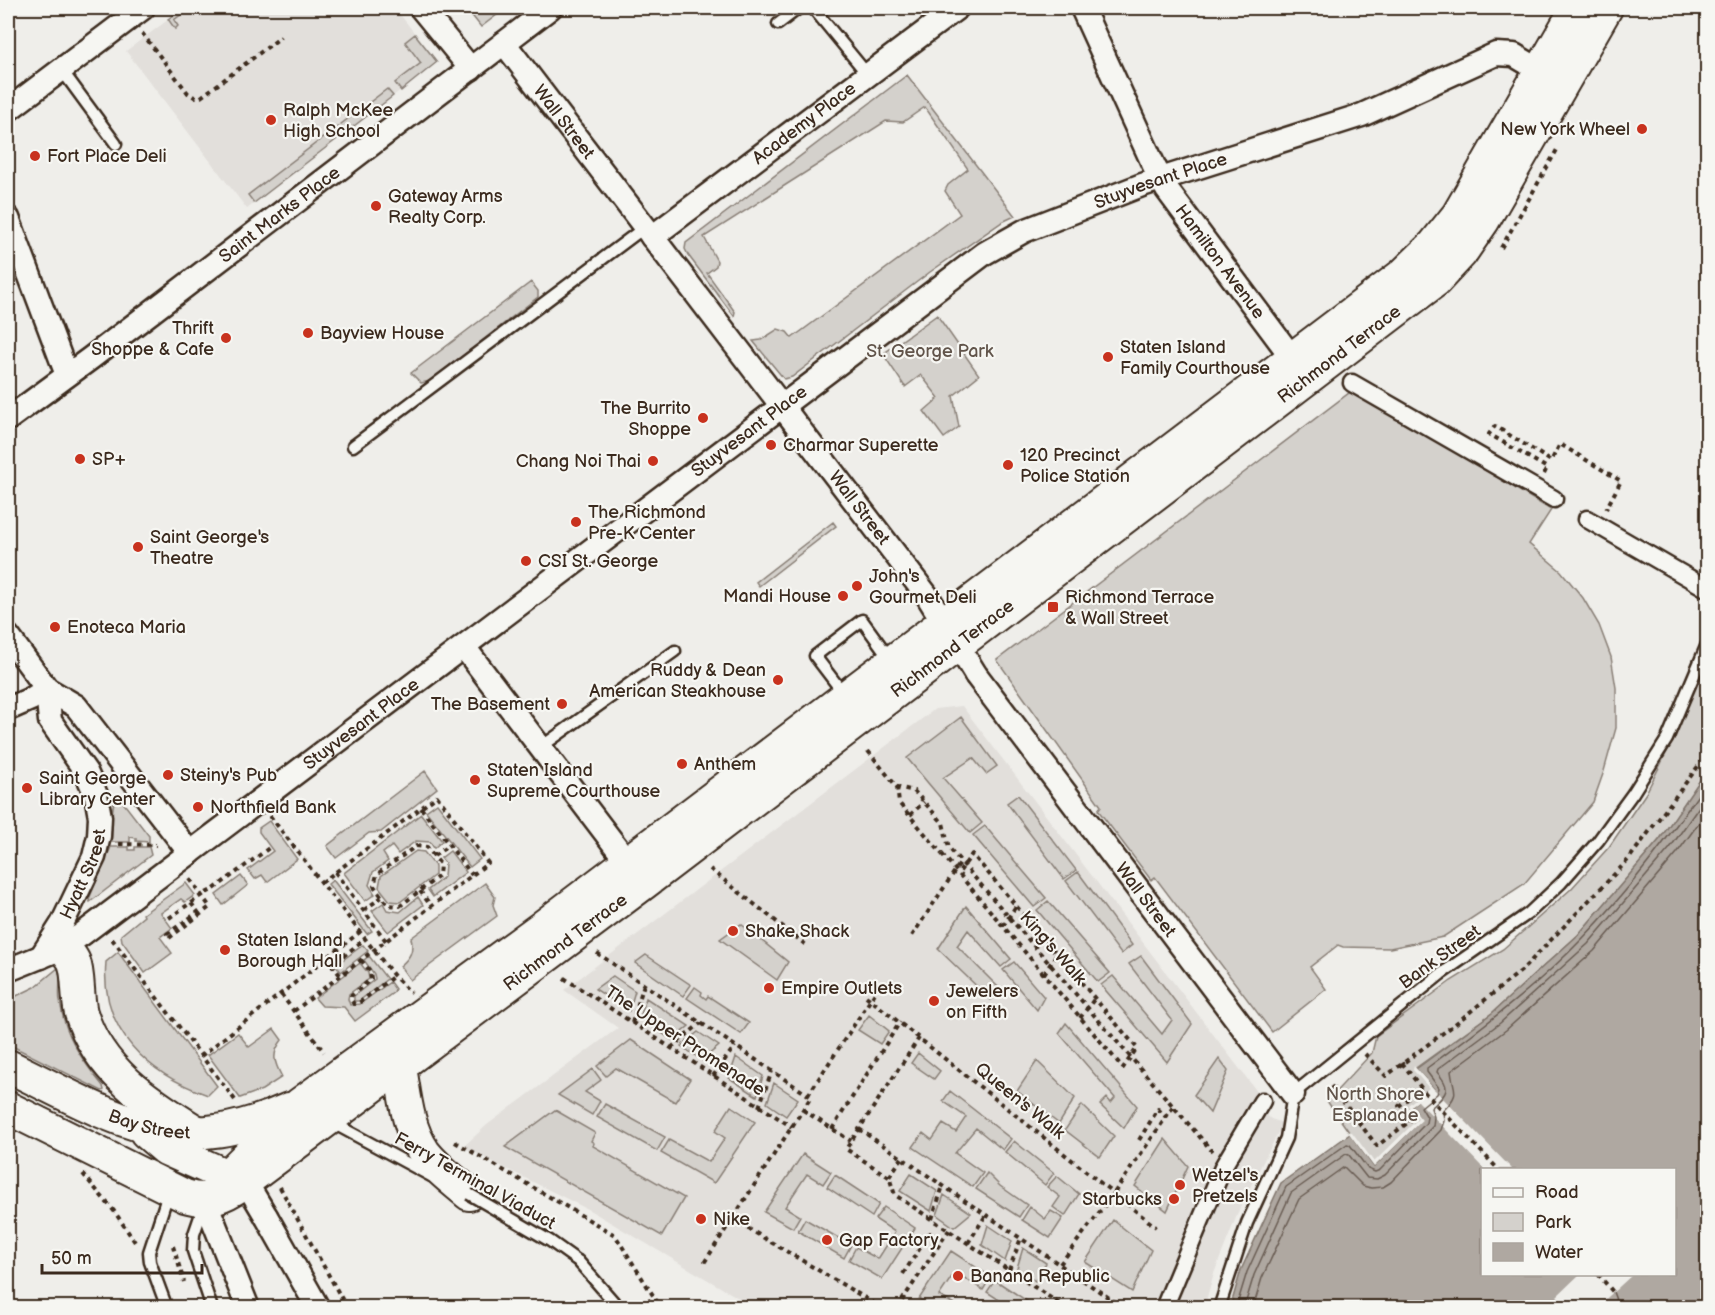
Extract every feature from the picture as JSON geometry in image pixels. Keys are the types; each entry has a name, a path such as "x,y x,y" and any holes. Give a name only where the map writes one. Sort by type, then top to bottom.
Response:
{"main road":[{"name":"Richmond Terrace","path":"314,1112 636,873 1300,369 1419,295 1455,261 1484,221 1552,77 1577,8"},
{"name":"Richmond Terrace","path":"1552,77 1606,8"},
{"name":"Richmond Terrace","path":"314,1112 400,1067 847,697 893,662 951,634"},
{"path":"52,952 74,961 79,1004 86,1027 109,1063 135,1091 198,1134"},
{"name":"Bay Street","path":"8,1066 103,1112 138,1126 172,1133 198,1134 262,1120 314,1112"},
{"path":"400,1067 409,1115 407,1150 432,1161 469,1194"},
{"path":"8,1108 169,1189 185,1196 206,1200 220,1197 235,1179 314,1112"},
{"path":"138,1126 166,1149 235,1179"}],"street":[{"path":"8,110 143,8"},
{"path":"421,8 471,69"},
{"name":"Saint Marks Place","path":"8,418 550,8"},
{"name":"Academy Place","path":"648,232 868,75 957,8"},
{"name":"Hamilton Avenue","path":"1082,8 1161,179 1174,201 1300,369"},
{"name":"Wall Street","path":"504,43 928,597 976,675 1293,1094"},
{"name":"Stuyvesant Place","path":"8,970 52,952 190,853 985,253 1004,241 1024,231 1161,179 1362,115 1496,54 1514,55 1552,77"},
{"path":"8,218 67,375"},
{"path":"1352,382 1554,499"},
{"path":"1592,522 1707,589"},
{"path":"8,636 47,689 76,706 190,853"},
{"path":"465,647 636,873"},
{"path":"8,709 47,689"},
{"name":"Hyatt Street","path":"47,689 50,721 86,772 96,795 100,817 99,836 94,857 62,924 52,952"},
{"path":"1164,1308 1224,1165 1262,1101"},
{"path":"235,1179 254,1194 318,1308"},
{"path":"206,1200 248,1308"}],"lane":[{"path":"778,24 799,8"},
{"path":"813,8 868,75"},
{"path":"61,69 116,144"},
{"path":"353,446 648,232"},
{"path":"847,697 815,656 862,620 893,662"},
{"name":"Bank Street","path":"1293,1094 1441,974 1529,913 1561,883 1598,842 1634,794 1667,739 1707,642"},
{"path":"541,747 675,651"},
{"path":"1219,1308 1248,1223 1286,1138 1293,1094"},
{"name":"Ferry Terminal Viaduct","path":"314,1112 407,1150"},
{"path":"166,1308 149,1252 169,1189"},
{"name":"Ferry Terminal Viaduct","path":"469,1194 566,1251 588,1270 620,1308"},
{"path":"206,1200 196,1226 193,1244 194,1258 212,1308"}],"path":[{"path":"141,32 188,93 196,98 201,97 281,38"},
{"path":"1542,476 1547,468 1489,434 1494,426 1551,461 1560,444 1621,481 1592,522"},
{"name":"King's Walk","path":"868,751 897,787 914,791 943,823 949,848 1224,1165"},
{"path":"1365,1053 1386,1076 1521,971 1628,860 1707,753"},
{"path":"897,787 899,803 958,874 1123,1068 1137,1048 972,854 958,874"},
{"path":"294,1011 488,863 437,796 321,883"},
{"path":"910,815 924,802"},
{"path":"421,808 472,875"},
{"path":"270,816 394,976 410,992"},
{"path":"117,844 157,845"},
{"path":"434,856 449,845"},
{"path":"416,846 427,847 434,856 440,864 439,876 400,906 388,905 374,886 377,874 416,846"},
{"path":"169,918 214,889 269,848"},
{"path":"912,936 961,862"},
{"path":"710,869 806,945"},
{"path":"335,872 386,940"},
{"path":"188,876 210,908 169,938 167,934 198,912 191,903"},
{"path":"420,891 431,906"},
{"path":"364,910 382,897"},
{"path":"1003,926 1016,906"},
{"path":"201,1056 360,932"},
{"path":"112,939 235,1100"},
{"path":"340,975 332,964 365,939"},
{"name":"The Upper Promenade","path":"597,952 810,1096"},
{"path":"1044,974 1057,953"},
{"path":"361,960 372,976 370,982 351,996 354,1004 360,1002 394,976"},
{"name":"The Upper Promenade","path":"564,978 792,1127"},
{"path":"632,1023 644,984"},
{"path":"704,1263 878,990"},
{"path":"281,994 324,1052"},
{"name":"Queen's Walk","path":"866,996 1156,1227"},
{"path":"1080,1018 1095,998"},
{"path":"832,1129 900,1022"},
{"path":"671,1048 701,1023"},
{"path":"920,1038 846,1149 889,1177 895,1195 1066,1308"},
{"path":"713,1076 735,1046"},
{"path":"1402,1064 1421,1088 1497,1168"},
{"path":"759,1107 772,1071"},
{"path":"1331,1086 1377,1146 1410,1121 1399,1106 1421,1088"},
{"path":"1060,1264 1114,1193 1173,1107"},
{"path":"1139,1140 1158,1109 1166,1118"},
{"path":"803,1110 851,1141"},
{"path":"859,1129 1124,1308"},
{"path":"454,1142 615,1235 661,1308"},
{"path":"889,1177 902,1158"},
{"path":"80,1169 138,1246"},
{"path":"278,1183 347,1308"},
{"path":"932,1219 943,1186"},
{"path":"968,1243 986,1215"},
{"path":"732,1219 882,1308"},
{"path":"897,1308 949,1230"},
{"path":"903,1275 930,1233 942,1240"},
{"path":"1009,1270 1020,1238"},
{"path":"1599,1276 1613,1292"},
{"path":"641,1307 654,1296"},
{"path":"1107,1308 1113,1300"}],"shaded area":[{"name":"Ralph McKee High School","path":"184,8 395,8 437,62 247,209 126,51"},
{"path":"962,706 1255,1089 1261,1110 1271,1119 1283,1123 1241,1205 1213,1276 1204,1308 754,1307 591,1211 463,1147 487,1125 618,1028 564,990 935,709"}],"green space":[{"path":"184,8 190,8 174,20 178,26 175,29 168,19"},
{"path":"190,8 202,8 194,13"},
{"path":"466,8 506,8 481,27"},
{"path":"415,34 437,62 401,91 395,83 421,63 405,42"},
{"path":"907,75 1015,216 1002,222 930,272 792,377 784,379 753,341 761,340 778,329 787,332 792,338 960,214 945,191 948,185 968,169 925,107 903,122 886,121 704,237 717,261 716,266 707,273 735,312 734,316 688,255 685,249 686,243"},
{"path":"387,89 393,96 254,203 248,195"},
{"path":"531,282 538,291 538,297 430,381 421,383 411,373"},
{"name":"St. George Park","path":"937,315 979,375 953,396 959,427 944,438 924,411 939,398 921,375 905,387 883,354"},
{"path":"1353,390 1551,510 1529,544 1561,571 1583,598 1599,625 1611,657 1616,688 1616,728 1593,802 1524,884 1443,937 1390,948 1338,945 1310,967 1326,989 1272,1032 1155,877 1151,880 1098,810 1101,806 997,660"},
{"path":"833,522 836,526 759,586 756,582"},
{"name":"North Shore Esplanade","path":"1707,657 1707,770 1660,839 1578,935 1492,1013 1416,1068 1434,1089 1422,1120 1374,1167 1327,1101 1372,1053 1376,1036 1451,981 1503,949 1571,889 1609,847 1646,793 1675,736"},
{"path":"961,717 997,766 986,774 973,758 943,778 982,823 970,833 907,758"},
{"path":"425,771 437,788 381,832 369,833 336,858 327,846"},
{"path":"1018,795 1076,870 1064,879 1007,803"},
{"path":"116,798 122,801 149,836 149,842 136,841 136,838 130,837 130,842 111,842 113,806"},
{"path":"437,803 480,859 470,867 426,811"},
{"path":"421,814 442,841 434,848 430,842 416,841 398,854 392,846 383,853 388,861 373,872 369,885 375,894 365,901 344,873"},
{"path":"269,821 297,859 267,882 262,875 255,879 248,870 273,851 259,832 259,828"},
{"path":"985,826 1046,898 1034,907 973,835"},
{"path":"111,847 129,847 129,850 135,850 135,847 149,847 151,855 90,902 89,899"},
{"path":"416,851 424,852 435,866 435,875 400,902 390,901 379,887 381,876"},
{"path":"450,851 466,872 433,897 428,890 444,877 445,863 441,858"},
{"path":"1078,872 1132,945 1121,954 1066,881"},
{"path":"241,876 248,885 223,905 216,895"},
{"path":"333,880 372,931 367,934 328,884"},
{"path":"186,883 195,895 185,902 181,899 161,913 172,928 160,937 172,953 145,973 122,941 121,935 144,916 143,914"},
{"path":"485,883 495,897 493,905 497,916 410,980 400,966 410,954 411,938"},
{"path":"418,897 423,905 388,932 372,911 383,903 387,910 400,912"},
{"path":"1048,901 1110,973 1098,982 1037,910"},
{"path":"966,906 1011,959 1001,967 968,930 957,946 1001,990 991,1000 938,949"},
{"path":"741,924 788,962 777,980 720,939"},
{"path":"363,945 368,951 341,972 336,965"},
{"path":"118,952 217,1086 208,1095 166,1075 148,1062 132,1046 120,1029 111,1009 106,987 106,962"},
{"path":"646,955 691,985 683,996 635,963"},
{"path":"369,956 387,979 359,1001 354,1001 354,996 375,979 364,960"},
{"path":"1141,956 1192,1024 1167,1062 1101,985 1113,976 1162,1034 1172,1020 1129,964"},
{"path":"1014,962 1044,997 1037,1010 1003,970"},
{"path":"360,963 368,973 369,979 349,994 350,1005 360,1004 390,982 395,989 355,1021 344,1007 322,1006 315,998"},
{"path":"58,968 59,993 65,1025 81,1057 103,1086 102,1091 8,1044 8,1000 35,987"},
{"path":"613,976 635,991 629,1011 595,989"},
{"path":"695,987 706,999 708,996 749,1023 741,1034 687,998"},
{"path":"646,998 689,1026 672,1040 640,1018"},
{"path":"869,1015 889,1031 880,1044 858,1030"},
{"path":"1066,1023 1137,1106 1124,1128 1100,1105 1107,1098 1111,1103 1115,1098 1059,1033"},
{"path":"274,1029 282,1040 276,1050 275,1058 282,1077 262,1090 240,1098 208,1055 238,1033 249,1047"},
{"path":"698,1032 719,1046 702,1060 681,1046"},
{"path":"631,1040 690,1079 675,1102 616,1068 606,1076 597,1066"},
{"path":"918,1053 940,1071 934,1079 911,1063"},
{"path":"736,1057 763,1076 757,1096 729,1078"},
{"path":"1219,1059 1228,1071 1210,1113 1194,1095"},
{"path":"1037,1061 1075,1098 1059,1124 1017,1091"},
{"path":"593,1069 601,1080 585,1092 600,1101 592,1115 558,1095"},
{"path":"774,1083 798,1099 786,1116 767,1103"},
{"path":"950,1091 1011,1139 1003,1150 976,1128 955,1153 983,1173 973,1187 913,1147 923,1133 932,1140 943,1124 956,1132 966,1117 943,1101"},
{"path":"605,1104 665,1137 657,1151 597,1117"},
{"path":"1082,1105 1114,1136 1100,1157 1065,1130"},
{"path":"731,1106 755,1122 714,1183 661,1153 669,1140 709,1162 725,1138 715,1131"},
{"path":"555,1110 595,1133 591,1141 594,1143 593,1146 684,1198 662,1236 505,1147"},
{"path":"1165,1139 1188,1166 1167,1211 1135,1186"},
{"path":"1014,1141 1054,1173 1045,1185 1005,1152"},
{"path":"803,1154 831,1172 823,1184 807,1174 785,1207 800,1216 793,1228 764,1212"},
{"path":"987,1173 1000,1186 1027,1205 1019,1217 976,1189"},
{"path":"911,1174 937,1191 931,1211 900,1191"},
{"path":"835,1175 879,1204 872,1217 827,1187"},
{"path":"1057,1176 1079,1194 1065,1216 1053,1207 1060,1197 1047,1187"},
{"path":"944,1195 971,1213 954,1227 937,1215"},
{"path":"884,1207 915,1228 882,1279 849,1260 856,1247 878,1259 895,1232 875,1219"},
{"path":"1030,1207 1045,1219 1051,1211 1063,1218 1050,1238 1022,1220"},
{"path":"805,1219 851,1245 844,1258 798,1231"},
{"path":"1113,1220 1151,1250 1132,1292 1085,1262"},
{"path":"988,1225 1012,1241 1005,1261 982,1245"},
{"path":"1023,1248 1046,1263 1035,1281 1017,1268"},
{"path":"951,1251 991,1277 983,1290 955,1272 939,1296 960,1307 933,1307 919,1299"},
{"path":"995,1280 1036,1307 1010,1307 987,1292"}],"water":[{"path":"1707,770 1707,1307 1230,1308 1241,1270 1281,1183 1350,1134 1374,1167 1421,1120 1411,1106 1434,1089 1416,1069 1492,1013 1578,935 1660,839"}],"pier":[{"path":"1414,1066 1511,1168 1483,1168 1418,1101 1411,1106 1422,1120 1374,1167 1348,1132 1352,1132 1374,1162 1418,1119 1408,1105 1429,1088 1413,1070"},
{"path":"1578,1276 1631,1276 1597,1307 1570,1307 1557,1296"}],"ferry route":[{"path":"1613,1292 1619,1308"},
{"path":"1615,1299 1617,1308"}],"place":[{"name":"Ralph McKee High School","path":"271,120"},
{"name":"New York Wheel","path":"1642,129"},
{"name":"Fort Place Deli","path":"35,156"},
{"name":"Gateway Arms Realty Corp.","path":"376,206"},
{"name":"Bayview House","path":"308,333"},
{"name":"Thrift Shoppe & Cafe","path":"226,338"},
{"name":"Staten Island Family Courthouse","path":"1108,357"},
{"name":"The Burrito Shoppe","path":"703,418"},
{"name":"Charmar Superette","path":"771,445"},
{"name":"SP+","path":"80,459"},
{"name":"Chang Noi Thai","path":"653,461"},
{"name":"120 Precinct Police Station","path":"1008,465"},
{"name":"The Richmond Pre-K Center","path":"576,522"},
{"name":"Saint George's Theatre","path":"138,547"},
{"name":"CSI St. George","path":"526,561"},
{"name":"John's Gourmet Deli","path":"857,586"},
{"name":"Mandi House","path":"843,596"},
{"name":"Richmond Terrace & Wall Street","path":"1053,607"},
{"name":"Enoteca Maria","path":"55,627"},
{"name":"Ruddy & Dean American Steakhouse","path":"778,680"},
{"name":"The Basement","path":"562,704"},
{"name":"Anthem","path":"682,764"},
{"name":"Steiny's Pub","path":"168,775"},
{"name":"Staten Island Supreme Courthouse","path":"475,780"},
{"name":"Saint George Library Center","path":"27,788"},
{"name":"Northfield Bank","path":"198,807"},
{"name":"Shake Shack","path":"733,931"},
{"name":"Staten Island Borough Hall","path":"225,950"},
{"name":"Empire Outlets","path":"769,988"},
{"name":"Jewelers on Fifth","path":"934,1001"},
{"name":"Wetzel's Pretzels","path":"1180,1185"},
{"name":"Starbucks","path":"1174,1199"},
{"name":"Nike","path":"701,1219"},
{"name":"Gap Factory","path":"827,1240"},
{"name":"Banana Republic","path":"958,1276"}]}
